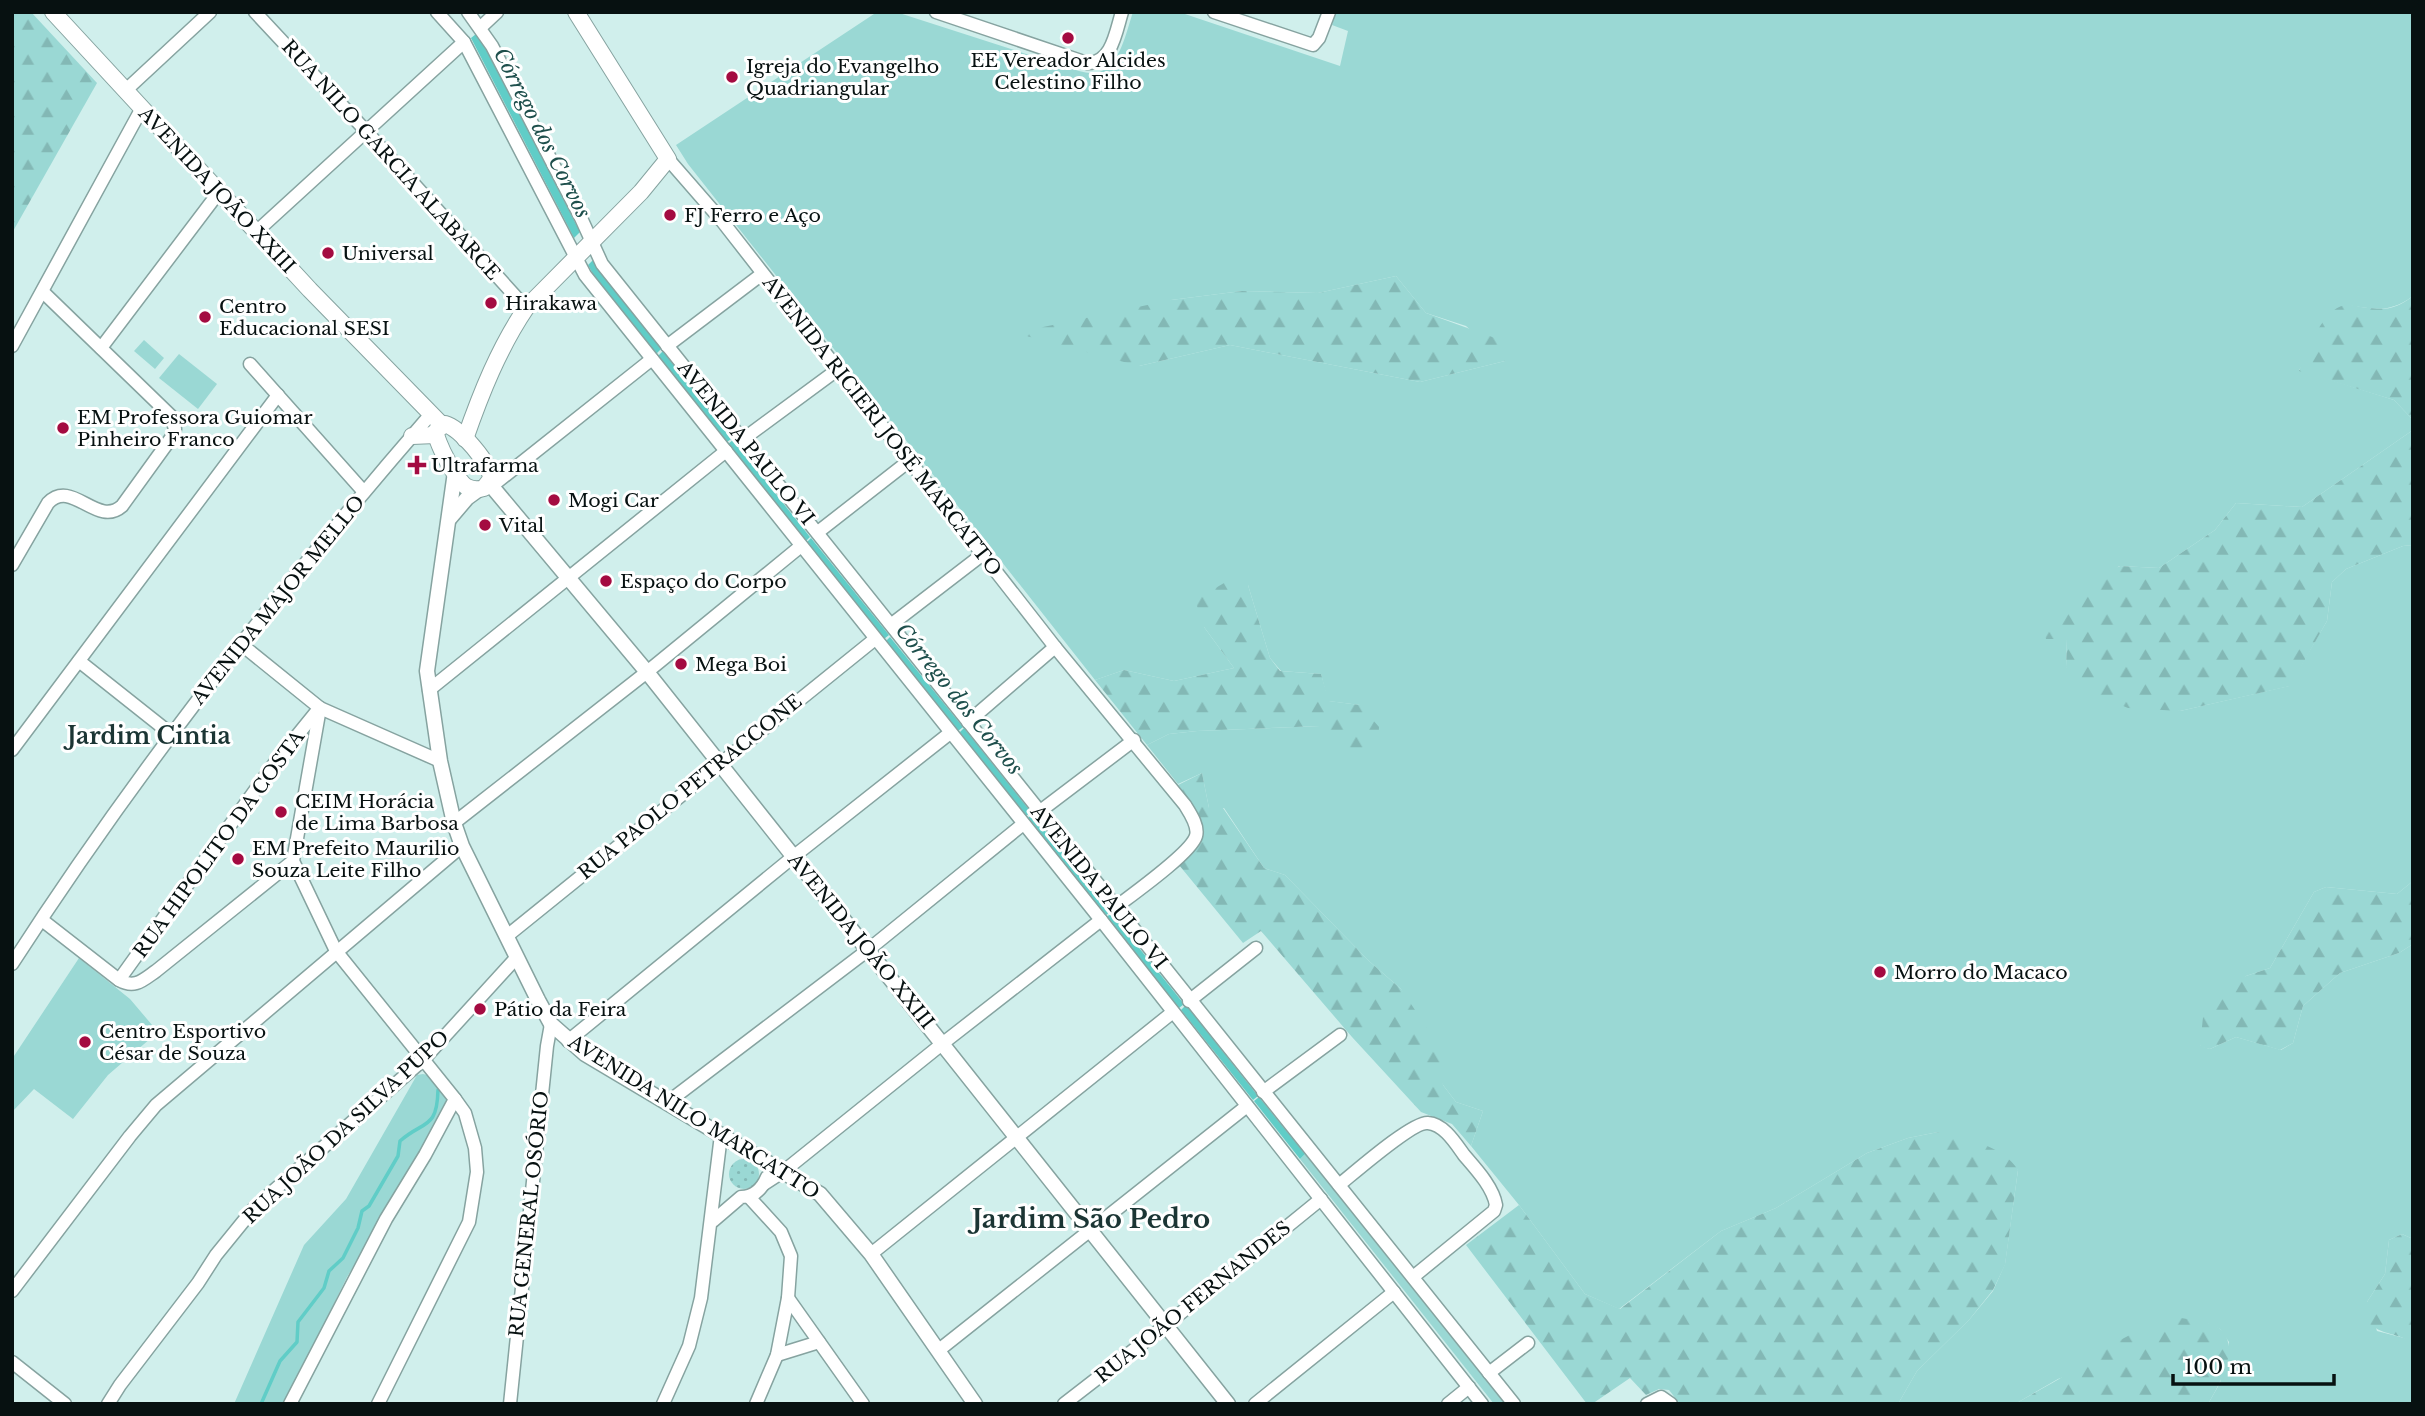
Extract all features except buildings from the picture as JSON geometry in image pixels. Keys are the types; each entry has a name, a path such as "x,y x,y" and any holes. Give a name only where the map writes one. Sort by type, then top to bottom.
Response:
{"main road":[{"name":"AVENIDA JOÃO XXIII","path":"53,12 256,232 440,425 466,439 490,472 486,486 466,486 455,472 438,444 440,425"},
{"name":"AVENIDA RICIERI JOSÉ MARCATTO","path":"576,12 667,159"},
{"path":"466,439 480,395 514,326 526,308 640,192 667,159"},
{"path":"412,436 440,425 480,395"}],"street":[{"path":"126,90 210,12"},
{"name":"RUA NILO GARCIA ALABARCE","path":"256,12 526,308"},
{"name":"AVENIDA PAULO VI","path":"438,12 464,42 585,275 1022,825 1101,920 1482,1404"},
{"name":"AVENIDA PAULO VI","path":"468,12 481,27 602,264 1514,1404"},
{"path":"481,27 497,12"},
{"path":"936,12 1087,63 1094,63 1105,57 1122,12"},
{"path":"1221,13 1314,45 1320,38 1329,12"},
{"path":"256,232 464,42"},
{"path":"12,346 142,108"},
{"name":"AVENIDA RICIERI JOSÉ MARCATTO","path":"667,159 715,212 1055,647 1185,805 1197,833 1187,849 1116,907"},
{"path":"102,348 219,192"},
{"path":"667,346 762,274"},
{"path":"12,565 48,503 56,495 65,494 102,512 116,512 175,429 171,416 43,292"},
{"path":"449,519 467,498 652,359"},
{"path":"250,364 364,492"},
{"path":"742,440 837,370"},
{"path":"12,750 278,394"},
{"name":"AVENIDA MAJOR MELLO","path":"13,962 171,734 364,492 412,436"},
{"path":"429,691 726,451"},
{"path":"818,533 909,461"},
{"name":"AVENIDA NILO MARCATTO","path":"455,472 428,655 429,691 440,761 462,846 551,1024 585,1054 820,1194 871,1254 975,1404"},
{"name":"AVENIDA JOÃO XXIII","path":"486,486 569,579 646,672 1228,1404"},
{"path":"454,823 801,546"},
{"path":"892,625 983,554"},
{"name":"RUA PAOLO PETRACCONE","path":"507,936 875,639"},
{"path":"242,645 320,708 440,761"},
{"path":"968,722 1055,647"},
{"path":"79,661 171,734"},
{"path":"320,708 293,861 336,951 465,1113 475,1148 477,1171 469,1222 378,1404"},
{"name":"RUA HIPOLITO DA COSTA","path":"119,980 274,764 320,708"},
{"path":"568,1041 950,733"},
{"path":"1039,811 1134,740"},
{"path":"667,1102 868,950 1022,825"},
{"path":"12,1291 145,1116 462,846"},
{"path":"42,919 119,980 134,985 293,861"},
{"path":"713,1221 764,1184 778,1167 1101,920"},
{"path":"1189,1001 1256,948"},
{"name":"RUA JOÃO DA SILVA PUPO","path":"108,1404 216,1255 255,1207 424,1059 517,957"},
{"path":"871,1254 1173,1012"},
{"name":"RUA GENERAL OSÓRIO","path":"510,1404 551,1024"},
{"path":"1263,1092 1340,1035"},
{"path":"290,1404 386,1219 455,1099"},
{"path":"939,1349 1248,1106"},
{"path":"1339,1185 1419,1124 1428,1122 1444,1131 1492,1193 1496,1205 1489,1217 1413,1277"},
{"path":"663,1404 692,1335 701,1298 713,1221 721,1135"},
{"path":"717,1175 727,1190 745,1197 781,1232 791,1256 788,1298 777,1355 756,1404"},
{"name":"RUA JOÃO FERNANDES","path":"1063,1404 1166,1325 1321,1199"},
{"path":"1255,1404 1394,1292"},
{"path":"788,1298 863,1404"},
{"path":"777,1355 819,1342"},
{"path":"1489,1373 1528,1343"},
{"path":"12,1362 65,1404"},
{"path":"1448,1404 1469,1387"},
{"path":"1647,1404 1661,1397 1671,1404"}],"green space":[{"path":"12,12 31,12 97,83 12,233"},
{"path":"877,12 896,12 1079,71 1096,73 1104,70 1116,57 1133,12 1179,12 1340,66 1348,31 1332,25 1336,12 2413,12 2413,296 2389,308 2347,305 2299,370 2394,400 2413,420 2413,430 2302,507 2236,503 2215,530 2159,568 2119,566 2067,639 2066,667 2180,711 2289,686 2327,621 2332,582 2346,569 2403,546 2413,545 2413,881 2397,894 2326,887 2314,892 2270,968 2246,976 2200,1046 2210,1049 2236,1037 2281,1050 2293,1043 2303,1006 2340,973 2399,953 2413,944 2413,1239 2402,1234 2389,1240 2385,1274 2367,1302 2377,1331 2408,1339 2413,1344 2413,1404 2208,1404 2220,1383 2229,1342 2220,1329 2207,1323 2058,1379 2015,1404 1898,1404 1917,1371 1969,1320 1993,1291 2005,1264 2018,1170 1938,1132 1908,1138 1867,1153 1776,1208 1721,1231 1619,1309 1585,1294 1471,1146 1483,1111 1456,1102 1443,1085 1401,989 1369,961 1285,875 1264,868 1224,808 1209,808 1202,773 1178,784 1147,745 1169,734 1320,726 1360,705 1328,701 1321,674 1281,671 1270,658 1248,585 1204,627 1234,668 1174,681 1124,670 1095,680 688,164 676,145","holes":["1396,276 1426,313 1466,326 1505,361 1420,382 1230,345 1139,366 1171,300 1242,291 1318,293"]},
{"path":"1396,276 1426,313 1495,338 1502,348 1505,361 1420,382 1230,345 1139,366 1015,333 1171,300 1242,291 1318,293"},
{"path":"2413,296 2413,420 2394,400 2299,371 2316,332 2337,308 2349,305 2388,308"},
{"path":"144,340 164,358 155,369 134,351"},
{"path":"179,354 217,384 198,409 159,378"},
{"path":"2413,430 2413,545 2403,546 2346,569 2332,582 2327,621 2290,686 2180,711 2128,708 2077,687 2066,667 2067,639 2046,639 2043,629 2061,601 2120,566 2159,568 2215,530 2236,503 2302,507"},
{"path":"1236,576 1248,585 1270,658 1280,671 1321,674 1329,701 1360,705 1379,727 1378,746 1350,751 1320,726 1169,734 1147,745 1095,680 1124,670 1174,681 1234,668 1204,627 1195,600"},
{"path":"1202,773 1209,808 1223,808 1264,868 1285,875 1369,961 1401,989 1439,1046 1443,1085 1456,1102 1483,1111 1471,1146 1452,1124 1421,1112 1261,931 1243,943 1179,865 1197,846 1200,831 1194,810 1178,785"},
{"path":"2413,881 2413,944 2399,953 2340,973 2303,1006 2293,1043 2280,1050 2236,1037 2210,1049 2200,1047 2204,1007 2246,976 2270,968 2314,892 2326,887 2397,894"},
{"name":"Centro Esportivo César de Souza","path":"79,958 130,999 158,1032 108,1075 73,1119 34,1089 12,1112 12,1059"},
{"path":"417,1075 432,1076 448,1098 439,1123 347,1277 284,1404 234,1404 304,1245 346,1199"},
{"path":"1938,1132 1971,1140 1993,1149 2012,1162 2018,1170 2005,1265 1993,1290 1969,1320 1917,1371 1898,1404 1680,1404 1669,1390 1659,1389 1646,1395 1630,1378 1592,1404 1587,1404 1466,1245 1519,1205 1585,1294 1620,1309 1721,1231 1776,1208 1867,1153 1908,1138"},
{"path":"1305,1154 1505,1404 1494,1404 1300,1159"},
{"path":"744,1159 755,1163 759,1174 755,1185 744,1189 733,1185 729,1174 733,1163"},
{"path":"2402,1234 2413,1239 2413,1344 2379,1330 2366,1321 2367,1302 2385,1274 2389,1240"},
{"path":"2181,1318 2201,1321 2219,1328 2229,1345 2226,1366 2208,1404 2015,1404 2131,1335"}],"shaded area":[{"path":"476,34 486,48 580,232 574,238 471,38"},
{"path":"594,259 661,349 656,354 593,274 588,265"},
{"path":"663,351 731,439 727,442 658,356"},
{"path":"733,440 810,537 806,541 728,444"},
{"path":"811,538 889,635 884,639 807,542"},
{"path":"890,637 963,727 958,731 886,641"},
{"path":"964,728 1031,812 1026,816 959,733"},
{"path":"1032,815 1111,911 1105,916 1028,818"},
{"path":"1111,913 1184,1004 1179,1008 1107,917"},
{"path":"1186,1005 1258,1096 1253,1100 1181,1010"},
{"path":"1259,1097 1305,1154 1300,1159 1254,1101"}],"waterway":[{"path":"261,1404 280,1361 297,1342 298,1322 324,1288 329,1271 343,1258 358,1228 362,1211 369,1206 398,1156 400,1141 432,1118 438,1090"}],"place":[{"name":"EE Vereador Alcides Celestino Filho","path":"1068,38"},
{"name":"Igreja do Evangelho Quadriangular","path":"732,77"},
{"name":"FJ Ferro e Aço","path":"670,215"},
{"name":"Universal","path":"328,253"},
{"name":"Hirakawa","path":"491,303"},
{"name":"Centro Educacional SESI","path":"205,317"},
{"name":"EM Professora Guiomar Pinheiro Franco","path":"63,428"},
{"name":"Ultrafarma","path":"417,465"},
{"name":"Mogi Car","path":"554,500"},
{"name":"Vital","path":"485,525"},
{"name":"Espaço do Corpo","path":"606,581"},
{"name":"Mega Boi","path":"681,664"},
{"name":"CEIM Horácia de Lima Barbosa","path":"281,812"},
{"name":"EM Prefeito Maurilio Souza Leite Filho","path":"238,859"},
{"name":"Morro do Macaco","path":"1880,972"},
{"name":"Pátio da Feira","path":"480,1009"},
{"name":"Centro Esportivo César de Souza","path":"85,1042"}],"district":[{"name":"Jardim Cintia","path":"149,736"},
{"name":"Jardim São Pedro","path":"1091,1219"}],"water label":[{"name":"Córrego dos Corvos","path":"542,133"},
{"name":"Córrego dos Corvos","path":"959,699"}]}
